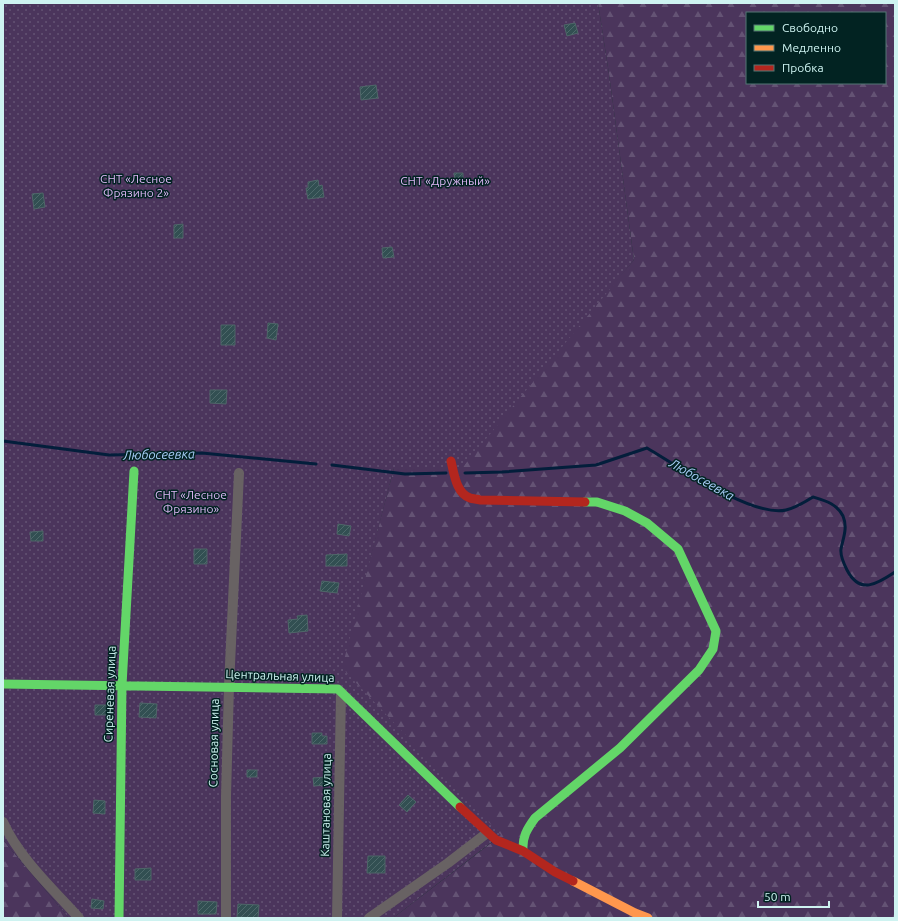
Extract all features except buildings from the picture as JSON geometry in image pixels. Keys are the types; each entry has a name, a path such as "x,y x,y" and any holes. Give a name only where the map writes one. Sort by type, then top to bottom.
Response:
{"street":[{"path":"451,461 456,481 462,493 470,498 480,500 597,502 625,511 647,523 678,549 716,631 713,649 699,670 620,748 535,818 524,832 522,842 523,851"},
{"name":"Сиреневая улица","path":"119,918 122,685 134,472"},
{"name":"Сосновая улица","path":"226,918 226,796 229,686 239,473"},
{"name":"Центральная улица","path":"3,684 333,688 341,692 496,840 523,851 555,872 635,913 648,918"},
{"name":"Каштановая улица","path":"337,918 341,692"},
{"path":"3,822 8,833 31,865 78,918"},
{"path":"369,918 448,863 487,833"}],"green space":[{"path":"3,3 598,3 634,260 462,468 394,468 342,668 501,835 393,918 69,918 3,840"},
{"path":"598,3 895,3 895,918 393,918 495,840 341,668 394,468 453,468 634,260"},
{"path":"3,840 69,918 3,918"}],"waterway":[{"name":"Любосеевка","path":"3,441 109,455 202,453 316,464"},
{"name":"Любосеевка","path":"465,473 502,472 596,465 647,448 715,488 754,506 772,510 786,510 813,497 831,504 838,509 843,516 845,529 841,554 842,560 852,578 857,583 869,585 882,580 895,572"},
{"name":"Любосеевка","path":"332,465 405,474 446,473"}],"traffic: fast":[{"path":"119,918 122,685 134,471"},
{"path":"523,851 523,841 535,818 620,748 699,670 713,649 716,631 678,549 647,523 625,511 597,502 585,502"},
{"path":"3,684 338,689 460,807"}],"traffic: slow":[{"path":"573,881 635,913 648,918"}],"traffic: jam":[{"path":"451,461 459,487 462,492 470,498 480,500 585,502"},
{"path":"460,807 496,840 523,851 555,872 573,881"}],"park label":[{"name":"СНТ «Дружный»","path":"445,181"},
{"name":"СНТ «Лесное Фрязино 2»","path":"136,186"},
{"name":"СНТ «Лесное Фрязино»","path":"191,502"}]}
